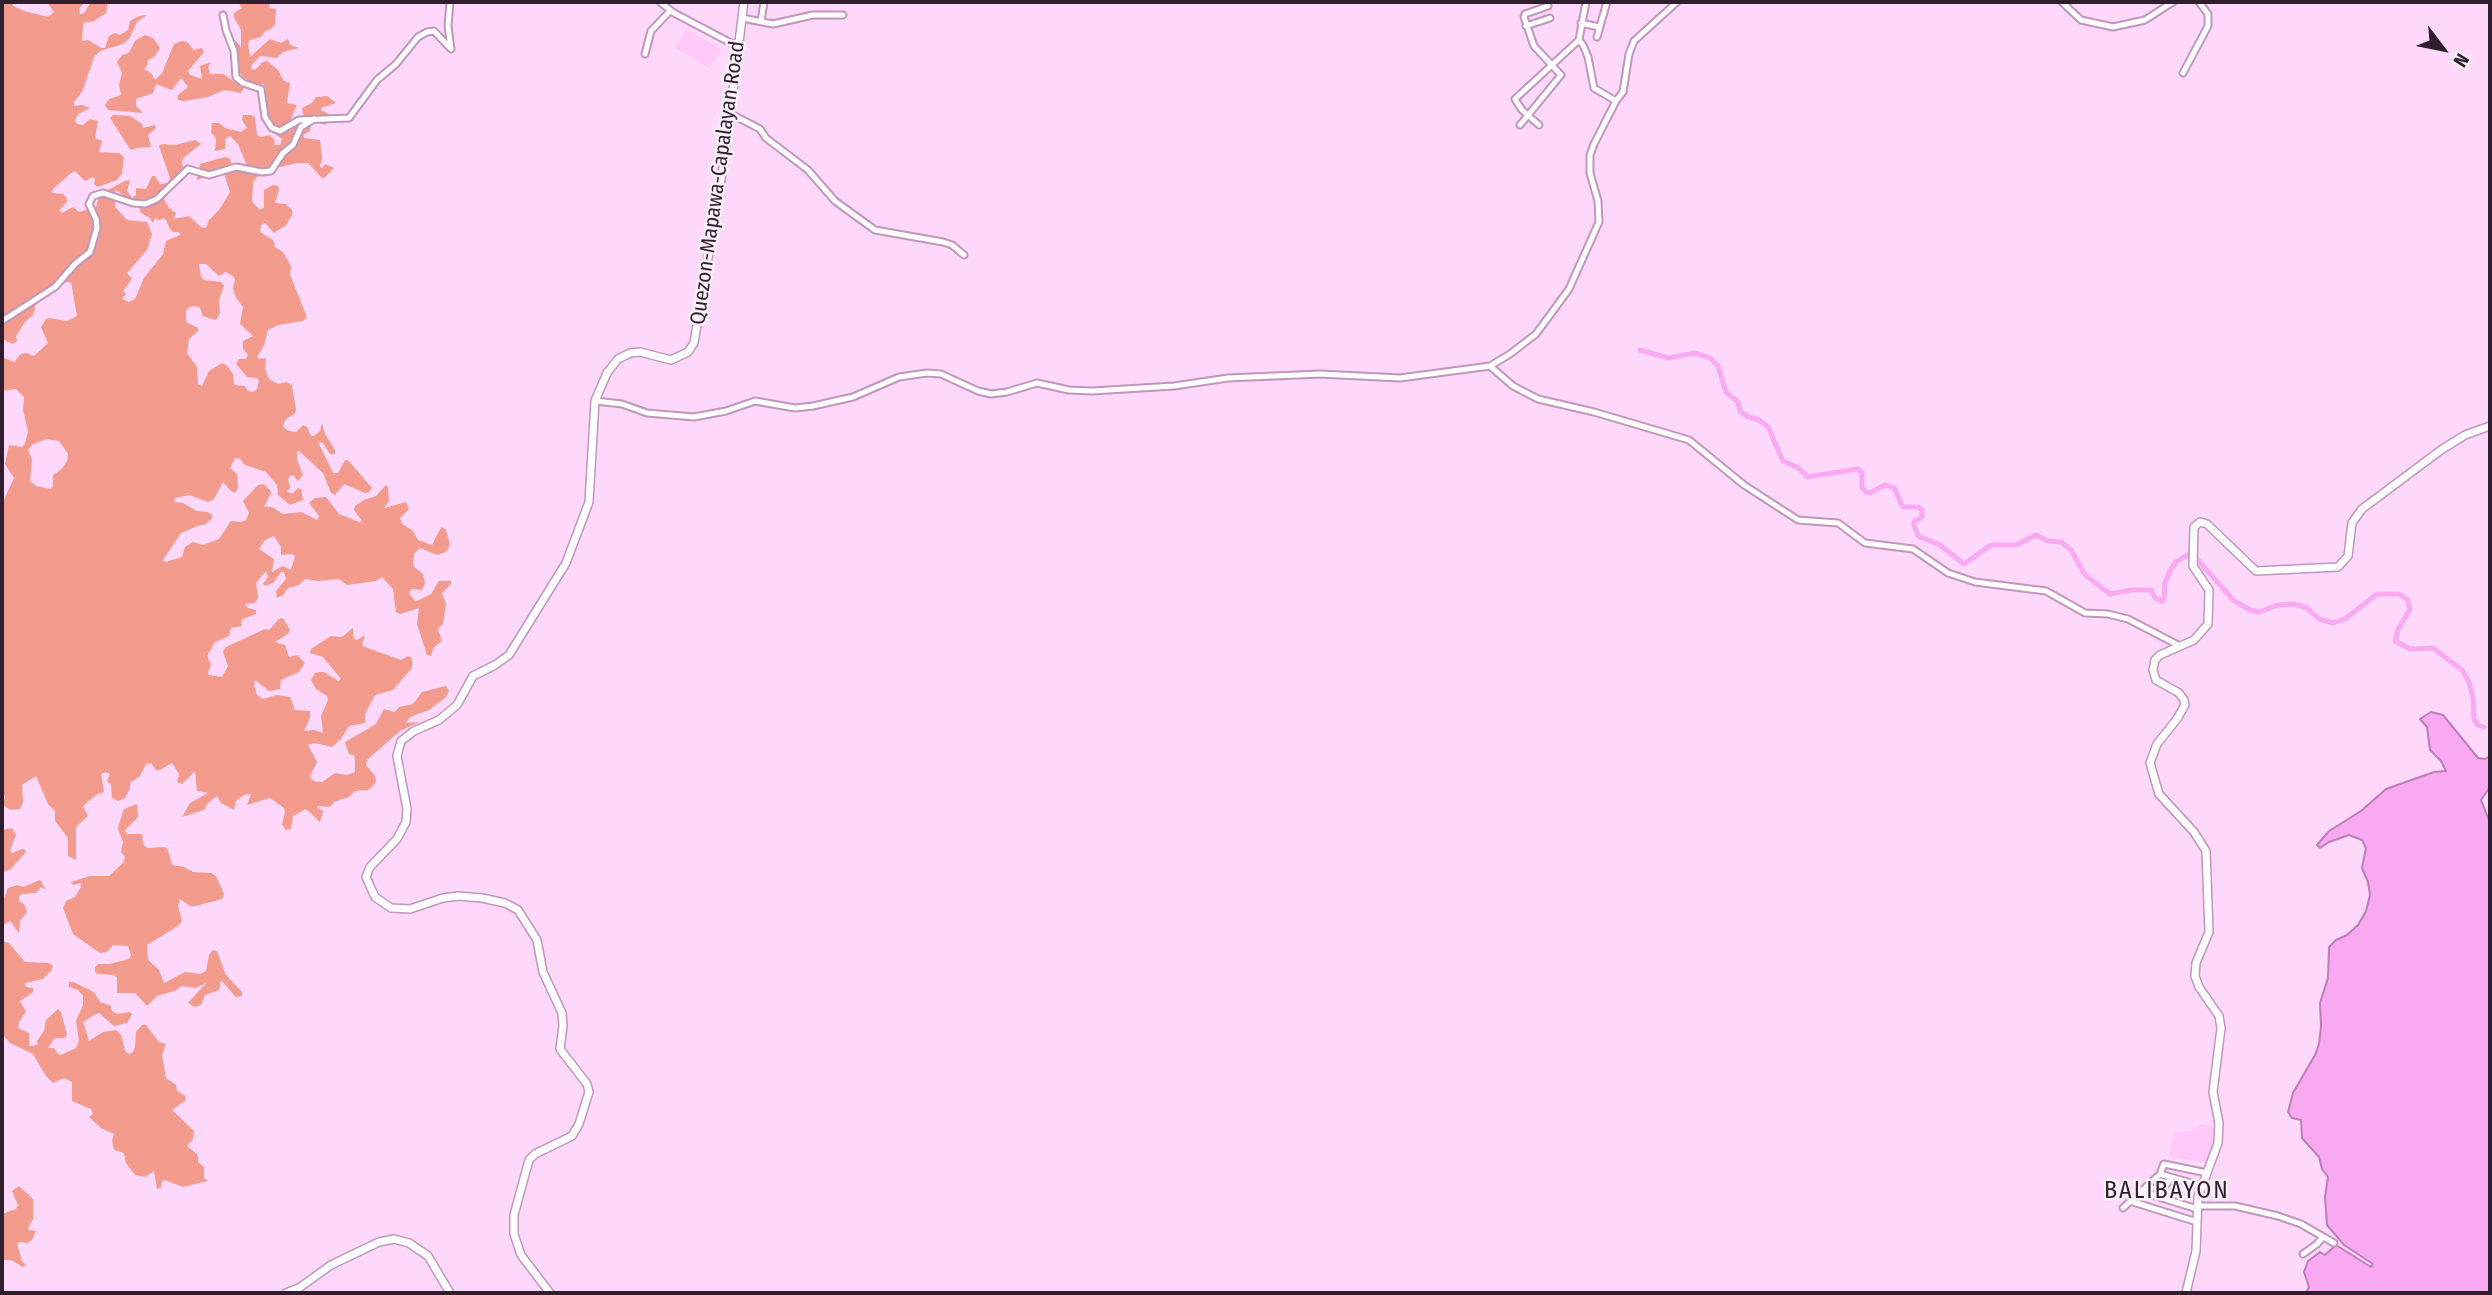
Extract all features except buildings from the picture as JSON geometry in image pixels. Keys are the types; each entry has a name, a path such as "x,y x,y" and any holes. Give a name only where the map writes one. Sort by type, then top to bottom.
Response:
{"main road":[{"name":"Quezon-Mapawa-Capalayan Road","path":"550,1293 520,1255 514,1234 514,1215 529,1160 535,1154 572,1136 579,1124 589,1092 587,1084 560,1049 564,1026 562,1013 543,972 537,940 521,913 512,906 482,898 458,896 410,909 391,908 375,897 366,877 370,867 397,839 406,822 407,809 397,756 401,741 414,731 444,716 458,703 474,676 506,658 564,569 590,498 595,401 607,373 624,355 635,352 671,360 688,352 694,343 730,114 744,2"},
{"path":"2186,1293 2196,1251 2197,1207 2219,1137 2213,1097 2222,1034 2219,1016 2199,987 2195,976 2196,964 2209,932 2206,854 2194,832 2158,794 2150,763 2157,744 2185,705 2179,693 2156,680 2153,664 2160,655 2201,634 2209,618 2210,590 2194,569 2194,527 2203,522 2256,571 2338,567 2348,556 2352,523 2362,509 2441,450 2465,435 2490,426"},
{"path":"286,1293 297,1290 331,1265 379,1242 394,1239 409,1243 428,1256 450,1293"}],"street":[{"path":"223,15 234,51 236,77 243,83 263,91 264,115 270,126 280,131 299,120 349,118 375,82 426,32 434,31 451,50 448,26 450,2"},
{"path":"660,2 670,11 739,45"},
{"path":"761,21 764,2"},
{"path":"1586,2 1579,40 1586,52 1592,86 1598,93 1616,101"},
{"path":"1597,37 1607,2"},
{"path":"595,401 622,404 647,412 694,417 755,401 795,408 813,406 853,397 899,377 927,373 941,374 991,394 1014,391 1037,383 1069,390 1092,391 1165,387 1228,378 1320,373 1400,378 1490,366 1536,334 1571,285 1599,222 1598,201 1591,179 1590,155 1594,144 1624,88 1629,54 1634,41 1677,2"},
{"path":"2062,2 2084,22 2113,27 2145,20 2173,2"},
{"path":"2183,73 2208,26 2207,14 2199,2"},
{"path":"1520,125 1561,74 1534,46 1526,26 1524,15 1548,6"},
{"path":"1538,10 1541,21"},
{"path":"645,54 651,31 670,11"},
{"path":"742,18 778,24 813,15 843,15"},
{"path":"1526,26 1550,18"},
{"path":"1581,23 1599,27"},
{"path":"1539,125 1515,99 1579,40"},
{"path":"1532,82 1545,94"},
{"path":"730,114 760,129 766,138 808,170 841,207 875,230 943,242 952,245 964,255"},
{"path":"2,321 55,288 74,265 90,252 97,228 89,204 93,196 103,192 145,204 157,199 188,169 209,175 236,167 271,171 283,153 293,145 301,127 314,119"},
{"path":"1490,366 1513,386 1538,399 1594,412 1689,440 1744,485 1798,520 1838,523 1865,543 1913,549 1948,573 1975,582 2053,594 2085,613 2124,617 2180,646"},
{"path":"2123,1208 2160,1174 2164,1164 2207,1174"},
{"path":"2160,1174 2202,1186"},
{"path":"2155,1196 2172,1178"},
{"path":"2140,1191 2197,1207 2235,1206 2278,1216 2297,1222 2334,1243"},
{"path":"2130,1201 2197,1222"},
{"path":"2303,1254 2323,1237"}],"shaded area":[{"path":"2,2 12,2 13,6 24,11 48,17 54,12 47,2 85,2 79,9 80,14 84,13 91,2 108,2 106,13 94,21 83,23 82,41 88,40 101,48 105,48 109,36 115,33 120,35 128,30 130,21 147,15 137,22 129,39 123,44 100,51 94,57 83,90 74,102 74,106 90,108 78,114 75,121 77,124 83,125 90,119 98,121 95,138 102,141 99,152 119,153 124,157 122,173 117,180 98,187 94,184 93,177 85,181 75,171 53,189 52,193 66,197 67,202 59,211 62,213 73,207 79,212 96,208 98,199 104,192 130,180 127,191 132,198 136,195 136,188 146,189 152,176 155,176 160,184 168,183 170,178 159,146 195,140 201,144 183,158 185,172 164,199 176,213 174,219 189,216 206,228 230,192 223,170 197,180 200,164 225,157 230,158 231,163 236,166 244,167 246,163 238,144 230,136 225,139 225,149 215,151 216,139 211,132 212,123 241,132 247,128 242,120 243,115 251,115 255,117 257,135 270,135 275,140 274,145 280,145 282,139 275,134 266,114 266,89 263,84 254,85 242,76 235,65 232,37 241,47 241,30 234,17 234,13 242,8 238,2 269,2 269,8 276,9 275,24 261,37 250,40 250,57 270,39 281,43 288,39 290,45 299,48 283,52 277,58 260,56 251,69 255,70 267,61 278,70 284,81 290,83 287,103 297,105 291,119 293,122 304,118 302,108 312,103 316,97 327,96 336,103 321,108 330,115 325,125 316,121 311,123 310,131 303,135 304,138 320,140 320,167 325,164 334,168 323,179 308,163 297,163 271,169 256,178 253,183 252,201 261,210 264,207 264,190 273,185 278,186 279,190 275,203 286,204 292,210 286,225 274,233 265,223 261,225 260,232 273,240 275,247 283,252 291,266 290,275 307,317 303,321 278,325 268,330 257,357 266,358 265,369 269,379 278,384 286,382 292,385 296,410 285,420 283,427 296,432 303,425 311,436 314,436 320,431 322,423 335,454 330,454 323,443 318,442 333,473 338,473 345,460 348,460 372,488 365,493 344,484 335,495 331,493 323,473 299,451 297,460 303,475 298,481 293,475 290,476 290,488 287,491 292,494 298,488 301,489 303,500 290,505 278,495 277,485 266,472 245,465 235,458 230,468 237,474 236,492 232,492 223,482 214,499 208,502 189,495 175,498 174,502 183,503 197,511 208,512 212,519 204,525 181,533 163,560 165,562 182,557 185,547 193,542 203,545 219,539 231,521 246,520 249,513 243,501 258,485 263,484 271,493 264,507 272,507 283,514 301,512 317,520 319,516 309,503 315,498 326,497 339,514 359,522 362,521 354,510 355,506 376,496 386,485 389,501 384,508 406,502 409,509 400,518 402,524 412,530 418,540 432,545 442,527 446,530 450,545 446,552 437,555 420,548 414,554 413,566 423,574 425,583 422,590 411,589 409,593 417,601 431,594 439,581 451,581 442,593 446,604 443,624 438,629 442,641 434,647 431,656 427,655 417,624 419,608 400,614 396,612 393,589 382,577 376,581 347,585 339,579 305,579 277,598 276,591 286,579 284,572 281,572 273,583 265,586 263,584 268,577 266,571 256,583 258,598 255,603 245,604 256,610 256,614 243,619 242,626 231,628 229,636 215,642 207,656 211,665 209,675 222,677 228,666 223,652 226,647 265,629 269,630 283,618 289,633 275,642 285,645 289,657 297,655 305,663 299,672 281,680 280,689 269,691 255,680 257,695 263,699 277,695 290,697 295,710 310,711 304,731 323,733 321,716 328,700 311,680 315,673 319,672 324,672 338,681 341,679 323,657 310,653 311,649 331,636 342,637 353,628 353,638 357,640 365,635 362,645 365,647 401,660 408,656 412,658 412,668 393,690 375,695 365,714 365,723 349,726 332,747 315,743 308,745 317,762 310,776 312,780 322,782 335,773 347,775 355,772 355,756 349,754 345,742 376,724 384,709 395,712 399,707 413,704 422,692 446,686 449,691 446,697 429,710 410,717 406,723 419,722 400,731 367,760 366,765 375,776 373,786 368,790 355,791 330,807 318,806 317,808 323,811 320,822 306,809 293,816 291,829 286,830 282,825 284,808 270,798 247,805 251,794 236,801 234,810 221,803 217,796 204,810 182,817 190,803 208,793 197,791 195,771 182,784 177,782 179,774 172,763 160,770 156,770 151,763 146,764 140,776 130,783 125,798 118,801 112,798 111,785 107,781 110,774 106,772 101,774 104,792 83,806 88,816 76,827 76,860 68,856 68,838 55,821 55,811 48,804 36,776 22,785 23,802 20,809 10,810 3,805 2,504 14,478 5,464 9,445 22,447 28,431 23,410 24,397 16,389 2,391 2,357 14,362 21,354 34,356 48,343 41,327 46,319 67,321 77,316 71,282 66,282 37,300 33,315 16,336 17,341 13,344 2,339","holes":["116,190 139,207 141,213 153,223 155,218 165,218 170,229 180,235 166,241 163,254 144,278 135,299 129,302 122,299 126,294 123,291 132,279 127,273 147,250 152,234 147,222 127,220 115,207","199,264 206,264 219,276 226,272 234,277 233,288 243,307 240,324 253,336 243,341 243,349 248,355 246,359 239,359 236,364 247,377 257,378 259,381 253,392 248,391 245,386 234,385 233,374 222,363 209,371 202,386 198,384 197,367 187,353 189,339 198,328 186,322 186,311 189,307 196,306 200,308 203,316 216,320 220,313 219,300 224,286 221,282 204,280","47,439 59,441 68,454 62,469 53,475 51,489 36,486 30,481 32,459 28,450 33,444","274,536 281,547 281,555 295,556 291,570 283,566 272,572 274,559 259,549 265,540"]},
{"path":"686,29 721,49 709,68 676,48"},
{"path":"145,35 153,38 160,48 155,56 148,60 144,69 151,73 155,80 162,73 174,44 182,41 187,42 194,50 202,48 204,52 188,71 190,75 202,79 200,66 211,62 208,67 210,74 223,74 244,88 241,93 224,90 208,97 184,101 178,100 178,95 188,87 181,78 172,90 156,84 153,93 136,99 136,106 143,113 108,110 105,105 109,99 121,95 119,85 122,73 117,62 122,55 129,53 135,41"},
{"path":"113,115 130,116 142,124 143,128 155,125 156,128 148,135 151,147 130,149 110,118"},
{"path":"2431,712 2443,715 2478,758 2485,759 2490,756 2490,787 2481,800 2490,823 2490,1293 2306,1293 2309,1287 2304,1272 2308,1261 2320,1252 2325,1255 2336,1245 2371,1267 2373,1264 2344,1245 2327,1225 2325,1197 2328,1177 2322,1169 2319,1157 2302,1138 2301,1120 2292,1118 2288,1112 2293,1093 2319,1044 2320,1003 2328,978 2329,947 2358,925 2366,911 2370,895 2362,868 2366,848 2362,840 2349,835 2320,848 2317,845 2329,831 2361,811 2386,789 2434,772 2446,771 2430,750 2427,727 2420,719"},
{"path":"137,804 138,817 125,830 127,834 142,834 143,844 147,848 165,847 172,865 216,876 224,894 222,899 196,906 190,906 180,899 178,906 182,921 147,945 148,960 159,970 164,983 185,972 200,974 206,971 209,955 213,950 217,951 226,975 242,992 242,996 236,997 221,980 219,990 205,995 201,1005 195,1007 188,1003 206,983 196,988 181,986 177,990 157,996 147,1006 135,993 117,993 117,978 114,975 95,972 98,964 129,959 131,955 128,946 113,945 107,952 100,953 73,934 63,908 66,901 75,897 81,883 73,885 71,882 90,876 109,876 124,862 119,824 124,809"},
{"path":"12,828 16,835 10,850 12,853 22,849 25,853 11,869 2,873 2,830"},
{"path":"40,880 46,890 41,887 36,893 19,896 19,901 24,904 27,912 20,921 19,933 10,921 2,926 2,903 8,888 17,885 23,887"},
{"path":"2,941 9,943 25,962 49,963 53,966 43,979 25,983 26,987 33,988 33,992 20,1001 26,1012 18,1028 29,1033 29,1046 38,1045 37,1041 44,1031 46,1020 58,1009 67,1035 64,1038 55,1038 48,1048 54,1048 61,1055 76,1048 79,1041 76,1021 83,1005 83,996 78,990 69,987 69,982 94,992 100,1002 111,1006 112,1011 117,1014 132,1014 127,1023 114,1026 99,1013 94,1015 83,1022 89,1041 103,1032 116,1030 129,1054 135,1047 136,1032 142,1025 146,1025 159,1042 166,1044 162,1055 166,1078 176,1085 177,1091 185,1096 186,1100 172,1110 194,1131 193,1139 187,1146 198,1155 198,1162 204,1167 204,1178 208,1181 183,1187 165,1180 162,1181 161,1188 157,1189 154,1171 145,1177 135,1175 126,1163 124,1153 114,1150 114,1134 101,1128 89,1117 93,1114 91,1109 72,1101 72,1082 64,1078 53,1083 33,1054 10,1043 2,1034"},
{"path":"2200,1124 2215,1127 2215,1141 2207,1163 2169,1156 2175,1132 2190,1131"},
{"path":"19,1186 33,1199 33,1219 28,1228 36,1231 32,1240 17,1244 22,1261 26,1265 23,1267 11,1260 2,1260 2,1214 16,1209 18,1205 12,1191"}],"waterway":[{"path":"1640,350 1668,358 1695,353 1710,358 1718,366 1726,392 1738,402 1740,411 1768,427 1783,461 1799,468 1807,477 1858,469 1862,472 1862,488 1870,493 1885,485 1894,488 1903,507 1918,507 1922,510 1922,517 1914,522 1918,536 1940,545 1964,564 1991,545 2016,545 2036,535 2048,541 2061,542 2071,550 2085,575 2110,594 2151,590 2155,598 2162,601 2170,571 2176,562 2187,555 2196,558 2234,601 2259,612 2278,605 2294,604 2307,608 2319,619 2333,623 2345,619 2377,594 2399,594 2407,599 2410,609 2395,641 2410,649 2433,648 2462,670 2473,696 2474,719 2478,725 2484,727"}],"district":[{"name":"BALIBAYON","path":"2167,1191"}]}
